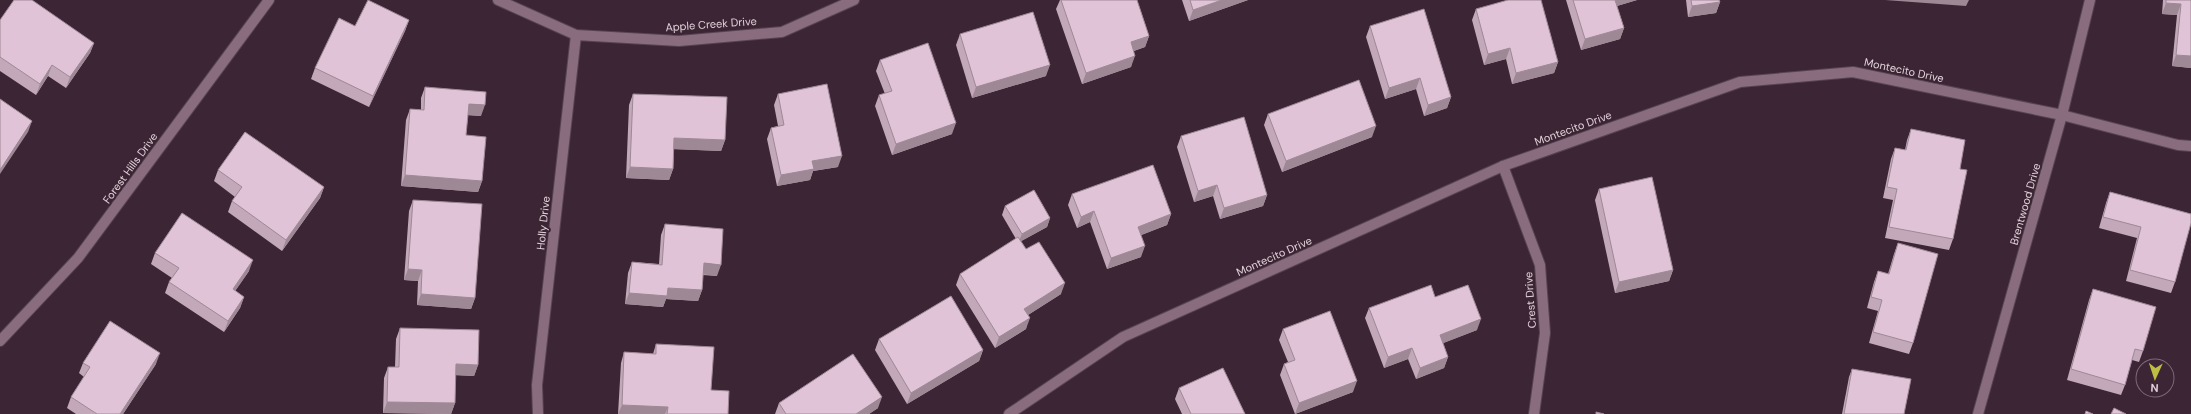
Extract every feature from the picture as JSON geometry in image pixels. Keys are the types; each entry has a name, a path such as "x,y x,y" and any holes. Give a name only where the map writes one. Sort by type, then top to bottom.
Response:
{"street":[{"name":"Forest Hills Drive","path":"0,341 78,258 269,0"},
{"name":"Apple Creek Drive","path":"498,0 576,35 678,40 782,32 854,0"},
{"name":"Brentwood Drive","path":"1978,414 2062,115 2090,0"},
{"name":"Holly Drive","path":"538,414 537,385 576,35"},
{"name":"Montecito Drive","path":"1009,414 1123,337 1503,166 1740,82 1853,72 2062,115 2178,145 2191,146"},
{"name":"Crest Drive","path":"1503,166 1540,265 1545,333 1534,414"}],"building":[{"path":"14,0 32,0 94,43 70,77 52,65 40,84 0,57 0,20"},
{"path":"368,0 409,20 373,96 315,68 339,18 355,26"},
{"path":"1061,0 1137,0 1149,36 1131,42 1135,56 1086,73"},
{"path":"1190,0 1222,0 1193,10"},
{"path":"1508,0 1541,0 1558,62 1516,73 1510,48 1488,54 1476,9"},
{"path":"1573,0 1615,0 1624,28 1585,39"},
{"path":"1691,0 1719,0 1720,2 1692,6"},
{"path":"2166,0 2191,0 2191,56 2176,55 2181,4 2166,3"},
{"path":"1424,9 1451,97 1428,105 1420,78 1389,88 1370,26"},
{"path":"1033,12 1050,65 976,87 960,34"},
{"path":"928,43 956,123 896,144 879,95 892,91 880,60"},
{"path":"1359,80 1376,126 1286,161 1268,114"},
{"path":"827,84 842,156 812,161 814,169 781,175 771,128 784,125 778,94"},
{"path":"425,87 486,92 485,105 469,104 466,135 486,137 482,181 405,175 410,109 424,110"},
{"path":"633,94 727,97 725,140 674,138 673,169 630,167"},
{"path":"0,99 32,121 0,170"},
{"path":"1244,117 1267,195 1224,208 1217,185 1198,191 1181,136"},
{"path":"1911,129 1965,140 1960,169 1967,170 1953,239 1889,227 1897,189 1887,187 1895,148 1906,150"},
{"path":"245,132 324,187 286,240 232,201 242,187 218,170"},
{"path":"1153,165 1171,214 1138,227 1145,246 1111,258 1094,211 1081,217 1072,194"},
{"path":"1652,177 1673,270 1619,282 1599,189"},
{"path":"1034,190 1050,218 1022,234 1005,206"},
{"path":"2110,192 2191,214 2191,223 2175,282 2130,270 2141,227 2103,217"},
{"path":"413,200 482,204 475,298 421,294 422,270 408,269"},
{"path":"182,213 253,260 233,289 244,297 228,321 169,282 179,268 155,253"},
{"path":"665,224 723,229 721,265 704,263 702,290 668,288 667,296 629,293 632,262 662,265"},
{"path":"1018,237 1026,249 1039,242 1065,283 1024,309 1030,318 999,337 960,274"},
{"path":"1898,243 1938,254 1913,343 1873,332 1882,300 1871,297 1878,271 1889,274"},
{"path":"1431,285 1435,297 1468,285 1481,319 1440,335 1448,357 1420,368 1412,348 1388,357 1369,308"},
{"path":"2093,289 2156,307 2143,351 2135,349 2125,385 2071,369"},
{"path":"951,296 983,350 911,393 879,339"},
{"path":"1330,311 1357,381 1299,403 1284,364 1295,360 1283,329"},
{"path":"110,321 160,353 120,414 97,414 71,397 90,367 83,363"},
{"path":"400,328 479,330 478,365 456,364 455,403 387,402 388,367 399,367"},
{"path":"656,344 714,347 711,390 729,391 728,414 667,414 668,407 622,405 624,352 656,354"},
{"path":"853,354 882,397 856,414 786,414 779,403"},
{"path":"1223,368 1245,414 1191,414 1179,388"},
{"path":"1852,369 1911,379 1904,414 1844,414"},
{"path":"2114,408 2126,414 2111,414"},
{"path":"2086,411 2093,414 2085,414"}]}
